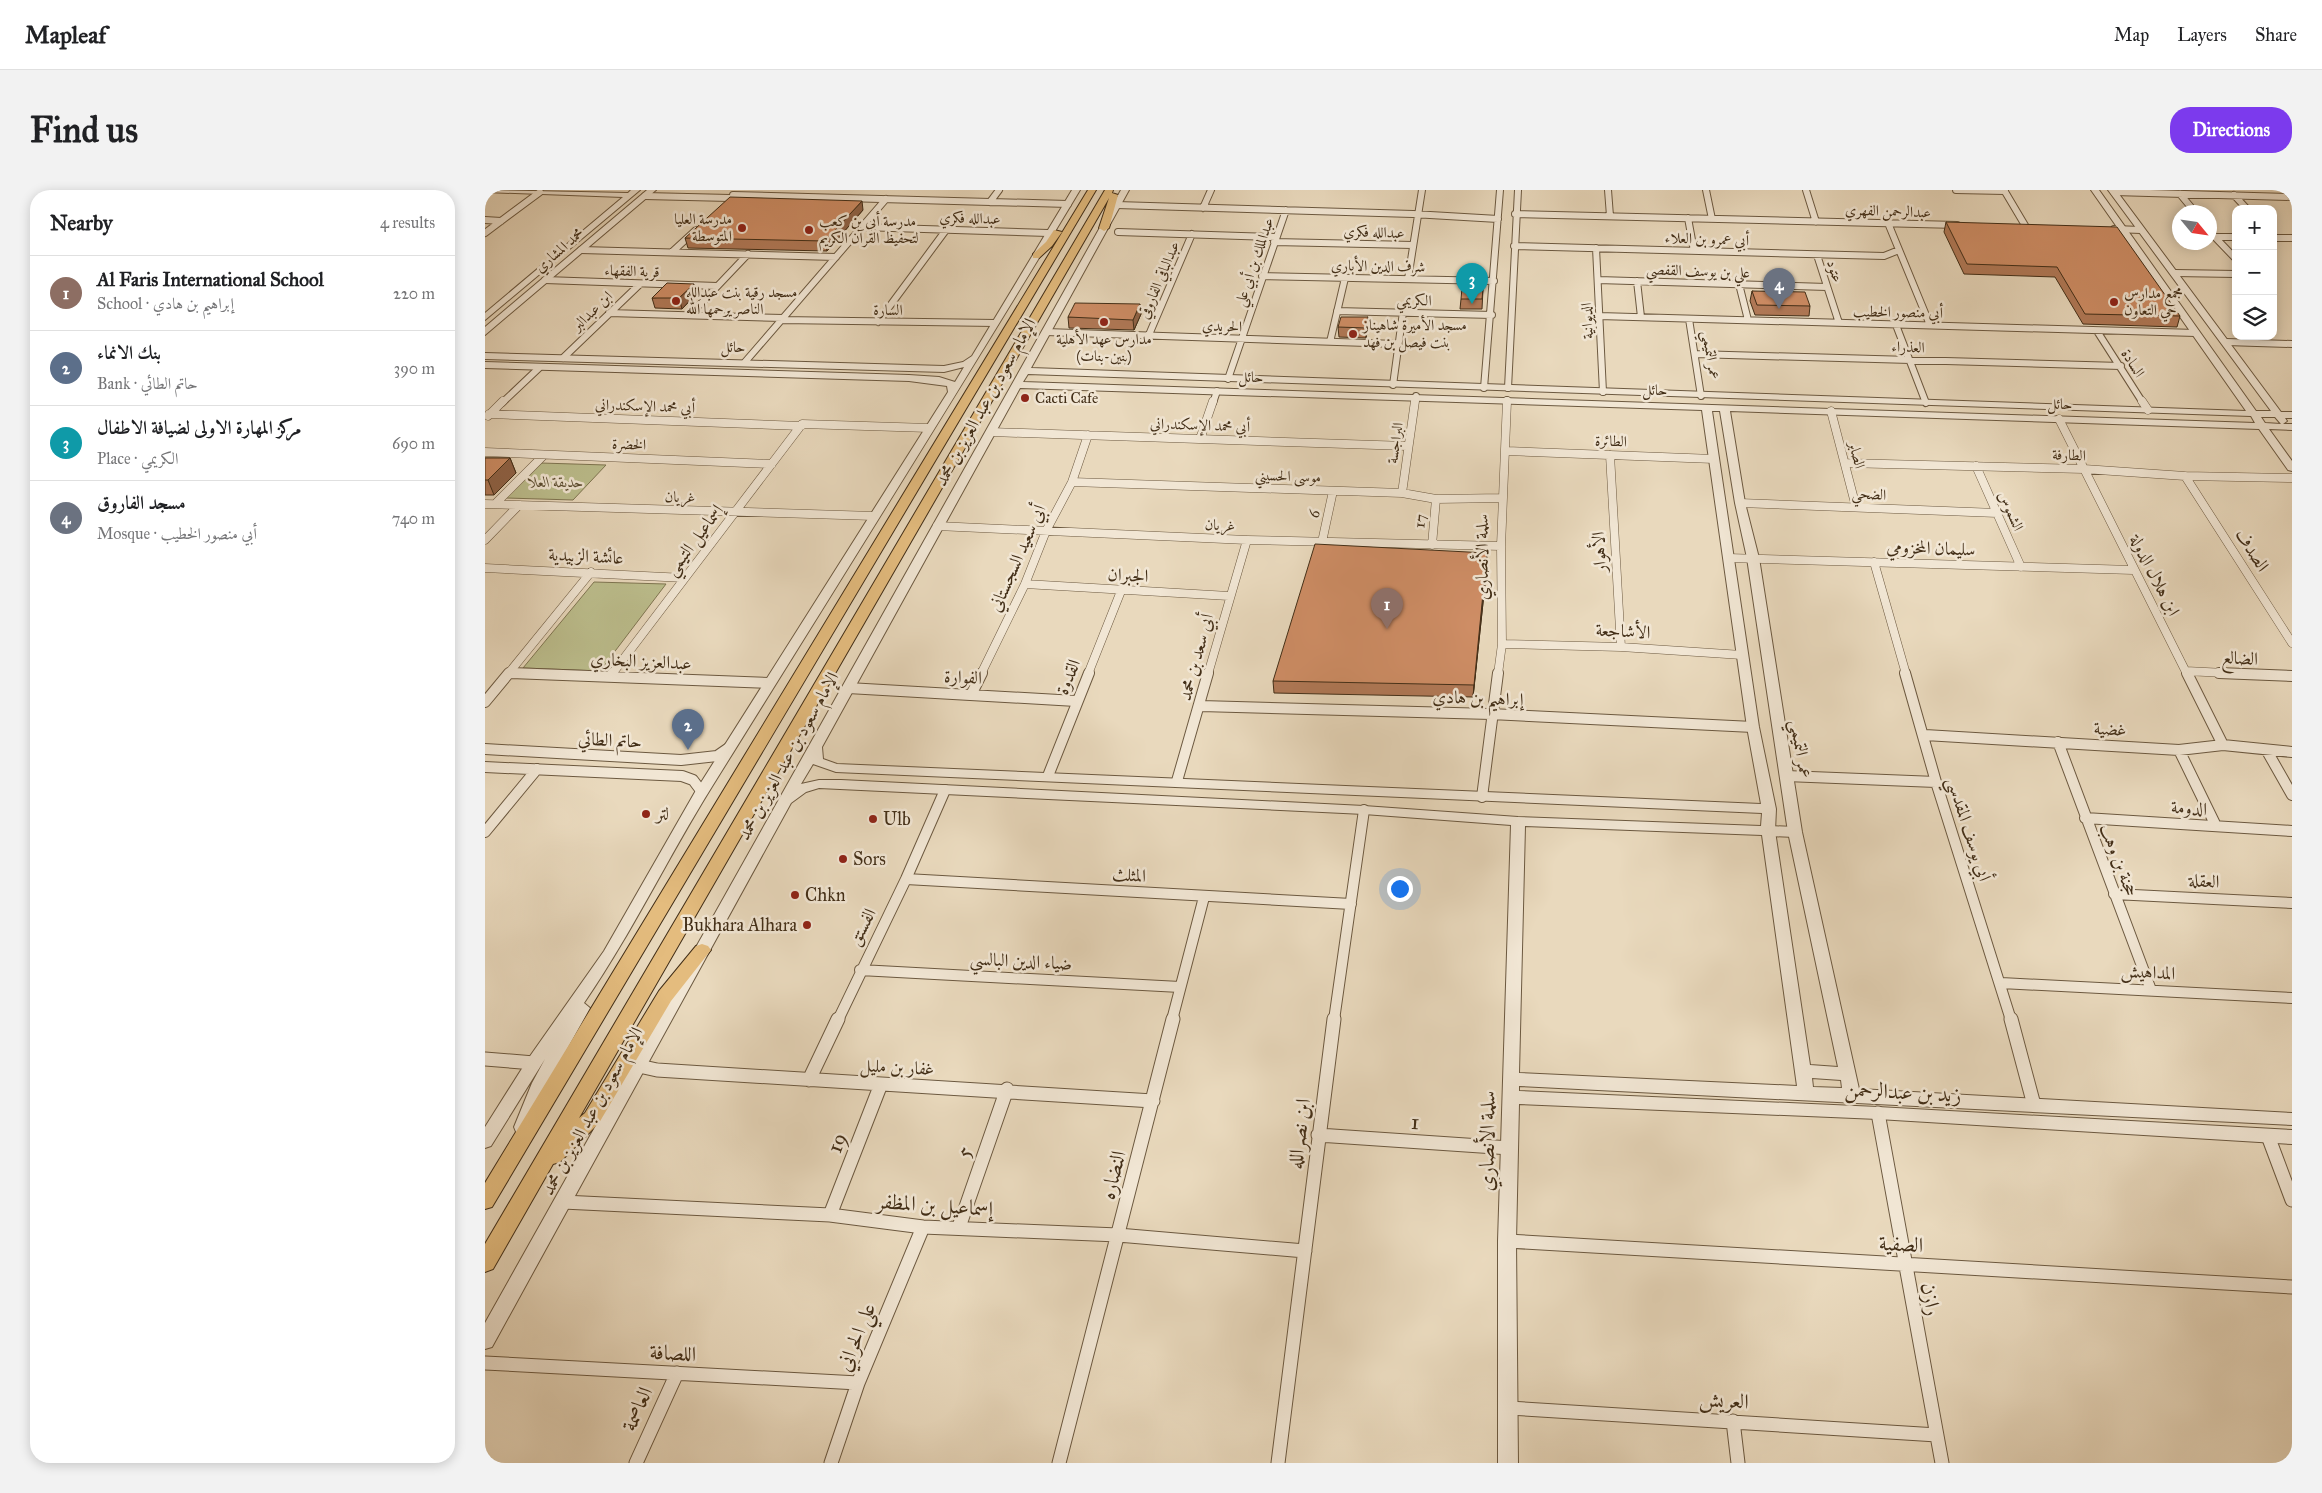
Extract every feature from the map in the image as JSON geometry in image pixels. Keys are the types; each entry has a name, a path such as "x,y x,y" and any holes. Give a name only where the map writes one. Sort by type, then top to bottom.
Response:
{"main road":[{"name":"الإمام سعود بن عبد العزيز بن محمد","path":"485,1263 994,384 1109,190"},
{"path":"1104,228 1116,190"},
{"name":"الإمام سعود بن عبد العزيز بن محمد","path":"485,1201 1086,191"},
{"path":"1036,256 1049,244 1086,191"},
{"path":"539,1170 592,1118 665,996 702,950"}],"street":[{"path":"485,190 610,194 633,192"},
{"path":"610,194 622,191 620,190"},
{"path":"723,205 739,190"},
{"path":"990,202 999,190"},
{"name":"الإمام سعود بن عبد العزيز بن محمد","path":"485,1341 1125,190"},
{"path":"1203,208 1211,190"},
{"path":"1408,279 1422,190"},
{"path":"1484,388 1500,190"},
{"path":"1508,388 1517,190"},
{"path":"1608,190 1611,216"},
{"path":"1706,190 1712,219"},
{"path":"1806,190 1817,222"},
{"path":"1956,190 2005,191 2026,227"},
{"path":"2095,190 2292,468"},
{"name":"الإمام سعود بن عبد العزيز بن محمد","path":"485,1141 534,1063 609,954 702,792 976,356 1048,233 1068,204 1086,191"},
{"path":"2113,191 2292,197"},
{"path":"2113,191 2290,430"},
{"path":"485,233 540,192"},
{"name":"محمد المشاري","path":"485,317 567,250 633,192"},
{"path":"649,193 732,197 1068,204"},
{"name":"محمد المشاري","path":"485,332 649,193"},
{"path":"2179,194 2189,205"},
{"path":"2234,196 2243,205"},
{"path":"745,362 885,199"},
{"path":"1117,205 1497,218"},
{"name":"عبدالملك بن أبي علي","path":"1228,379 1286,210"},
{"name":"عبدالرحمن الفهري","path":"1515,214 1967,226"},
{"path":"1688,218 1694,251"},
{"path":"485,220 501,221"},
{"path":"1888,224 1930,325"},
{"path":"672,252 701,225"},
{"path":"2016,227 2036,227"},
{"name":"عبدالله فكري","path":"861,228 1048,233"},
{"path":"2104,229 2141,230"},
{"path":"878,322 946,230"},
{"path":"2124,230 2136,233 2141,230"},
{"name":"عبدالله فكري","path":"1118,232 1413,245"},
{"name":"عبدالباقي الفاروقي","path":"1148,336 1192,234"},
{"path":"2217,237 2232,237"},
{"path":"2277,238 2292,238"},
{"path":"2217,239 2232,255"},
{"name":"أبي عمرو بن العلاء","path":"1514,246 1884,256 1899,250"},
{"name":"الديوانية","path":"1596,248 1603,392"},
{"path":"567,250 836,257"},
{"path":"690,315 748,254"},
{"name":"عتود","path":"1817,255 1839,323"},
{"path":"2175,274 2232,274"},
{"name":"شرف الدين الأباري","path":"1262,276 1493,281"},
{"path":"1330,342 1345,278"},
{"name":"قرية الفقهاء","path":"545,280 717,286"},
{"name":"علي بن يوسف القفصي","path":"1598,280 1827,287"},
{"path":"1637,281 1641,317"},
{"name":"ابن عبدالبر","path":"563,358 640,284"},
{"path":"1739,284 1748,320"},
{"name":"الكريمي","path":"1337,311 1491,315"},
{"path":"1393,385 1397,344 1403,312"},
{"name":"السارة","path":"609,313 878,322 995,323"},
{"name":"أبي منصور الخطيب","path":"1599,316 2196,333"},
{"name":"عمر التميمي","path":"1689,318 1704,401"},
{"path":"1896,325 1926,403"},
{"name":"السادة","path":"2097,331 2148,410"},
{"name":"الحريدي","path":"1046,332 1397,344"},
{"path":"2226,342 2292,344"},
{"name":"العذراء","path":"1695,354 2121,366"},
{"name":"حائل","path":"485,356 932,368 955,367 966,364 976,356"},
{"name":"حائل","path":"485,365 923,379 945,381 952,384 953,392"},
{"path":"487,416 539,368"},
{"path":"923,379 939,374 932,368"},
{"name":"حائل","path":"1025,371 1603,392 1704,401 1725,407 2262,426 2290,430"},
{"path":"1038,385 1045,372"},
{"name":"حائل","path":"1018,385 1507,400 1926,403 2292,415"},
{"path":"1200,439 1217,391"},
{"name":"البراجسة","path":"1402,493 1407,446 1416,396"},
{"name":"سلمة الأنصاري","path":"1482,797 1491,714 1502,644 1501,546 1507,451 1507,400"},
{"path":"1704,401 1753,727 1769,809 1768,832 1806,1094"},
{"name":"عمر التميمي","path":"1725,407 1741,503 1753,558 1795,832 1852,1095"},
{"name":"الصابر","path":"1831,411 1856,507"},
{"name":"أبي محمد الإسكندراني","path":"487,416 929,428"},
{"name":"ابن هلال الدولة","path":"2059,419 2133,570 2223,745"},
{"name":"إسماعيل التيمي","path":"611,675 801,425"},
{"name":"أبي محمد الإسكندراني","path":"991,432 1407,446"},
{"name":"أبي سعيد السجستاني","path":"972,693 1025,584 1046,531 1067,488 1073,482 1089,435"},
{"name":"الطائرة","path":"1507,451 1714,459"},
{"name":"الخضرة","path":"485,452 772,464"},
{"path":"495,504 544,455"},
{"name":"الأهوار","path":"1610,455 1621,646"},
{"name":"الطارفة","path":"1845,463 2084,469 2185,476 2292,478"},
{"name":"الشموس","path":"1977,466 2021,567"},
{"name":"الصدف","path":"2185,476 2292,643"},
{"name":"موسى الحسيني","path":"1073,482 1402,493 1436,499 1503,498"},
{"name":"6","path":"1322,542 1333,491"},
{"name":"17","path":"1432,545 1436,499"},
{"name":"الضحي","path":"1741,503 1997,513"},
{"name":"غريان","path":"485,504 874,516"},
{"path":"485,540 519,505"},
{"name":"غريان","path":"937,526 1247,540 1501,546"},
{"name":"أبي سعد بن محمد","path":"1177,781 1201,706 1229,596 1247,540"},
{"name":"سليمان المخزومي","path":"1728,558 2133,570"},
{"name":"أبي يوسف المقدسي","path":"1874,562 1925,735 1936,782 2001,983 2034,1105"},
{"name":"عائشة الزبيدية","path":"485,568 685,578"},
{"path":"485,702 591,572"},
{"name":"الجبران","path":"1025,584 1229,596"},
{"name":"القدوة","path":"1048,776 1121,591"},
{"name":"الأشاجعة","path":"1502,644 1621,646 1742,655"},
{"name":"الضالع","path":"2186,671 2292,676"},
{"name":"عبدالعزيز البخاري","path":"511,672 611,675 769,684"},
{"name":"الفوارة","path":"848,688 972,693 1076,701"},
{"name":"إبراهيم بن هادي","path":"1201,706 1491,714 1753,727"},
{"name":"غضية","path":"1925,735 2179,750 2223,745 2267,751 2292,752"},
{"name":"حجنة بن وهب","path":"2058,742 2151,990"},
{"path":"815,745 817,761 836,768 1177,781 1482,797 1769,809"},
{"name":"حاتم الطائي","path":"485,749 681,760 717,756 731,746"},
{"path":"2179,750 2216,826"},
{"path":"2267,751 2292,795"},
{"path":"671,774 678,773 683,767 684,762 681,760"},
{"name":"حاتم الطائي","path":"485,766 671,774 691,777 697,781 702,792"},
{"path":"485,832 537,769"},
{"path":"1787,776 1936,782"},
{"path":"780,808 801,788 814,784 1364,810 1518,820 1795,832"},
{"name":"الفستق","path":"809,1080 860,970 906,879 945,790"},
{"name":"ابن نصرالله","path":"1277,1463 1318,1135 1364,810"},
{"name":"الدومة","path":"2085,818 2292,831"},
{"name":"سلمة الأنصاري","path":"1508,1463 1507,1241 1518,820"},
{"name":"المثلث","path":"906,879 1351,904"},
{"name":"العقلة","path":"2114,894 2292,903"},
{"name":"النضاره","path":"1059,1463 1119,1235 1180,987 1205,897"},
{"path":"505,1167 540,1083 609,954"},
{"name":"ضياء الدين البالسي","path":"860,970 1180,987"},
{"name":"المداهيش","path":"2001,983 2292,998"},
{"path":"485,1059 534,1063"},
{"name":"غفار بن مليل","path":"639,1066 657,1070 1007,1090 1153,1101"},
{"path":"1803,1071 1848,1074"},
{"name":"زيد بن عبدالرحمن","path":"1511,1080 1852,1095 2292,1119"},
{"name":"19","path":"830,1216 881,1084"},
{"name":"5","path":"959,1227 1007,1090"},
{"name":"زيد بن عبدالرحمن","path":"1511,1097 1879,1113 2292,1137"},
{"name":"رازن","path":"1879,1113 1904,1264 1942,1463"},
{"name":"1","path":"1318,1135 1510,1148"},
{"path":"2268,1136 2292,1200"},
{"name":"إسماعيل بن المظفر","path":"563,1202 830,1216 923,1227 1119,1235 1305,1251"},
{"name":"علي الحراني","path":"831,1463 858,1383 923,1227"},
{"name":"الصفية","path":"1507,1241 2292,1287"},
{"name":"اللصافة","path":"485,1363 858,1383"},
{"name":"العاصمة","path":"636,1463 677,1373"},
{"name":"العريش","path":"1509,1408 1937,1435"},
{"path":"1733,1421 1737,1463"}],"green space":[{"name":"حديقة العلا","path":"541,463 606,465 573,500 506,498"},
{"path":"594,582 666,584 600,671 523,668"}],"building":[{"path":"730,197 862,201 825,241 685,238"},
{"path":"1946,222 2117,227 2180,316 2085,314 2057,267 1967,264"},
{"path":"667,283 694,284 679,298 652,298"},
{"path":"1462,288 1483,289 1482,299 1461,299"},
{"path":"1752,291 1805,292 1810,306 1757,305"},
{"path":"1075,303 1140,304 1133,320 1068,317"},
{"path":"1341,317 1368,317 1366,328 1338,327"},
{"path":"485,458 510,458 488,480 485,480"},
{"path":"1315,544 1487,553 1474,685 1273,681"}],"place":[{"name":"مدرسة العليا المتوسطة","path":"742,228"},
{"name":"مدرسة أبي بن كعب لتحفيظ القرآن الكريم","path":"809,230"},
{"name":"مسجد رقية بنت عبدالله الناصر يرحمها الله","path":"676,301"},
{"name":"مجمع مدارس حي التعاون","path":"2114,302"},
{"name":"مركز المهارة الاولى لضيافة الاطفال","path":"1472,304"},
{"name":"مسجد الفاروق","path":"1779,309"},
{"name":"مدارس عهد الأهلية (بنين-بنات)","path":"1104,322"},
{"name":"مسجد الأميرة شاهيناز بنت فيصل بن فهد","path":"1353,334"},
{"name":"Cacti Cafe","path":"1025,398"},
{"name":"Al Faris International School","path":"1387,629"},
{"name":"بنك الانماء","path":"688,750"},
{"name":"لتر","path":"646,814"},
{"name":"Ulb","path":"873,819"},
{"name":"Sors","path":"843,859"},
{"name":"Chkn","path":"795,895"},
{"name":"Bukhara Alhara","path":"807,925"}]}
